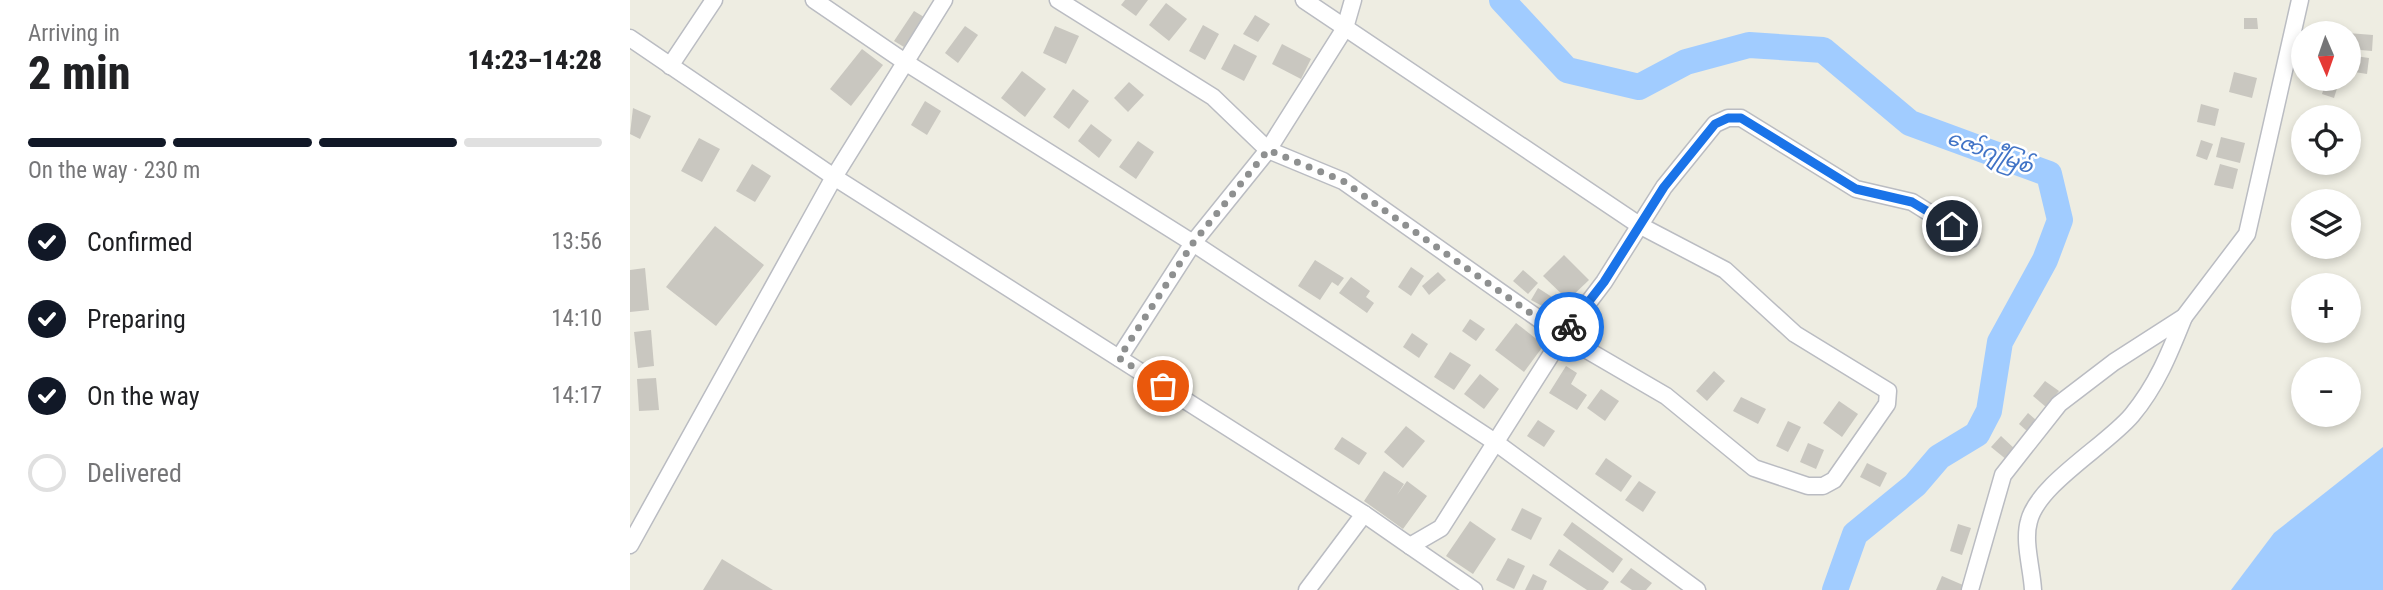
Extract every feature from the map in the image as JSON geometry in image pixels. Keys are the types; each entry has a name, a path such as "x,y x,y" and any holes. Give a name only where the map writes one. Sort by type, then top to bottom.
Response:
{"street":[{"path":"670,66 714,0"},
{"path":"814,0 905,62 1193,243 1495,442 1697,590"},
{"path":"630,545 834,177 944,0"},
{"path":"1058,0 1213,97 1268,150 1343,181 1563,336 1666,396 1754,468 1808,486 1823,486 1834,480 1887,404 1888,391 1795,334 1725,270 1639,225 1304,0"},
{"path":"1119,358 1193,243 1268,150 1345,28 1353,0"},
{"path":"2033,590 2028,524 2032,512 2056,483 2110,437 2138,407 2158,380 2185,317 2248,234 2300,0"},
{"path":"630,38 834,177 1364,514 1474,590"},
{"path":"1410,546 1441,528 1563,336 1604,282 1664,187 1715,124 1728,118 1741,118 1856,189 1912,202 1972,239"},
{"path":"1970,590 2003,475 2051,414 2059,404 2114,362 2185,317"},
{"path":"1307,590 1364,514"}],"water":[{"path":"2383,447 2383,590 2231,590 2274,533"}],"building":[{"path":"1125,0 1148,0 1136,16 1121,5"},
{"path":"1166,3 1187,19 1169,41 1149,25"},
{"path":"914,11 924,17 904,47 894,41"},
{"path":"1255,15 1270,24 1258,42 1243,34"},
{"path":"2244,18 2257,18 2258,29 2244,29"},
{"path":"1203,25 1219,34 1205,60 1189,51"},
{"path":"965,26 978,35 958,63 945,53"},
{"path":"1055,26 1079,36 1066,64 1043,53"},
{"path":"2361,34 2373,35 2372,51 2361,50"},
{"path":"1234,44 1257,56 1244,81 1221,69"},
{"path":"1282,44 1311,59 1301,79 1272,64"},
{"path":"862,49 883,65 851,106 830,89"},
{"path":"2361,57 2369,58 2367,74 2361,73"},
{"path":"1022,71 1046,89 1025,117 1001,98"},
{"path":"2234,72 2257,78 2252,98 2229,92"},
{"path":"1129,82 1144,95 1128,112 1114,98"},
{"path":"1073,89 1089,101 1069,129 1053,117"},
{"path":"2323,91 2336,91 2334,98 2322,94"},
{"path":"925,101 941,111 927,135 911,125"},
{"path":"2201,104 2219,109 2215,126 2197,122"},
{"path":"633,108 651,116 640,139 630,134"},
{"path":"1091,124 1112,140 1099,158 1078,141"},
{"path":"2221,137 2245,143 2240,163 2216,157"},
{"path":"699,138 720,149 702,182 681,171"},
{"path":"2201,140 2213,144 2207,160 2196,156"},
{"path":"1138,141 1154,152 1136,179 1119,167"},
{"path":"752,164 771,176 755,202 736,191"},
{"path":"2220,164 2238,169 2233,189 2214,185"},
{"path":"715,226 764,265 716,326 666,287"},
{"path":"1564,255 1589,280 1568,300 1543,276"},
{"path":"1315,260 1344,278 1338,286 1332,282 1320,300 1298,286"},
{"path":"1411,267 1424,276 1411,296 1398,287"},
{"path":"645,268 649,310 630,312 630,270"},
{"path":"1523,270 1538,283 1528,294 1513,281"},
{"path":"1438,272 1446,280 1429,295 1422,286"},
{"path":"1351,277 1370,291 1366,297 1374,303 1367,313 1339,293"},
{"path":"1538,288 1552,297 1546,308 1531,300"},
{"path":"1470,319 1485,329 1476,341 1462,331"},
{"path":"1516,323 1544,345 1524,372 1495,350"},
{"path":"651,330 654,366 638,368 634,332"},
{"path":"1412,333 1428,344 1419,358 1403,347"},
{"path":"1450,352 1471,365 1454,390 1434,377"},
{"path":"1566,366 1577,373 1571,384 1587,395 1577,410 1549,393"},
{"path":"1714,371 1725,381 1707,401 1696,391"},
{"path":"1480,374 1499,389 1484,409 1464,394"},
{"path":"656,378 659,410 639,411 637,379"},
{"path":"2045,381 2059,391 2046,407 2033,396"},
{"path":"1601,389 1619,401 1605,421 1587,408"},
{"path":"1741,397 1766,409 1758,424 1733,411"},
{"path":"1839,401 1858,414 1842,437 1823,423"},
{"path":"2028,413 2036,420 2027,431 2019,424"},
{"path":"1538,420 1555,431 1544,447 1527,436"},
{"path":"1788,421 1801,427 1788,452 1776,446"},
{"path":"1406,426 1425,441 1403,468 1384,452"},
{"path":"2001,436 2016,450 2007,460 1991,447"},
{"path":"1342,437 1367,453 1359,465 1334,449"},
{"path":"1808,443 1824,450 1816,469 1800,462"},
{"path":"1606,458 1632,476 1621,492 1595,474"},
{"path":"1867,463 1887,473 1880,487 1860,477"},
{"path":"1384,471 1404,484 1397,495 1407,481 1427,496 1403,529 1364,501"},
{"path":"1639,481 1656,492 1643,512 1625,500"},
{"path":"1522,508 1542,518 1531,540 1511,530"},
{"path":"1470,521 1496,539 1473,574 1446,556"},
{"path":"1572,522 1623,559 1613,573 1563,535"},
{"path":"1958,524 1971,528 1962,555 1950,551"},
{"path":"1559,549 1609,582 1603,590 1587,590 1549,565"},
{"path":"1508,558 1525,566 1514,589 1496,580"},
{"path":"722,559 773,590 703,590"},
{"path":"1631,568 1652,583 1646,590 1632,590 1620,582"},
{"path":"1533,574 1547,581 1543,590 1525,590"},
{"path":"1942,576 1963,585 1961,590 1936,590"}],"waterway":[{"name":"ဇော်ဂျီမြစ်","path":"1502,0 1567,70 1639,87 1686,62 1749,45 1823,50 1910,123 2049,174 2060,220 2045,260 2000,342 1989,411 1977,434 1939,457 1915,485 1855,534 1835,590"}],"way so far":[{"path":"1163,386 1119,358 1193,243 1268,150 1343,181 1563,336 1569,327"}],"route":[{"path":"1569,327 1604,282 1664,187 1715,124 1728,118 1741,118 1856,189 1912,202 1952,226"}]}
